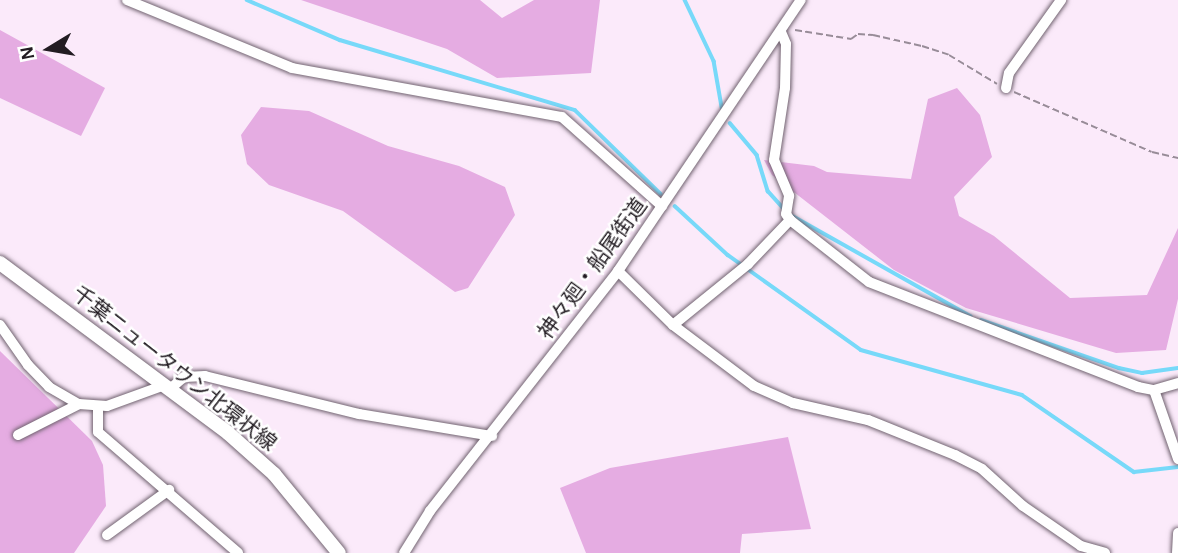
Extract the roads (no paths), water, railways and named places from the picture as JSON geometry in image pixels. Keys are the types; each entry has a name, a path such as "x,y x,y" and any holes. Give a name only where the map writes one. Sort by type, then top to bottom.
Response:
{"main road":[{"name":"千葉ニュータウン北環状線","path":"0,263 167,387 274,474 339,553"}],"street":[{"path":"127,0 292,68 562,117 662,206"},
{"name":"神々廻・船尾街道","path":"404,553 430,511 492,436 618,271 801,0"},
{"path":"1006,88 1009,73 1060,0"},
{"path":"782,30 786,44 785,88 774,160 788,212 869,282 1105,375 1154,390 1178,383"},
{"path":"673,325 748,264 788,212"},
{"path":"618,271 673,325 754,386 793,403 868,420 982,469 1023,506 1081,546 1105,553"},
{"path":"0,325 35,373 79,404 98,407 167,387 184,377 205,376 359,414 492,436"},
{"path":"1154,390 1178,459"},
{"path":"18,435 79,404"},
{"path":"98,407 98,432 169,490 238,553"},
{"path":"107,535 169,490"},
{"path":"1177,553 1178,533"}],"waterway":[{"path":"247,0 340,40 575,110 661,194"},
{"path":"685,0 714,61 722,107"},
{"path":"730,123 757,155 768,191 785,210"},
{"path":"675,206 728,255 861,350 1022,395 1134,472 1178,467"},
{"path":"791,215 970,316"},
{"path":"981,320 1119,368 1142,373 1178,368"}]}
